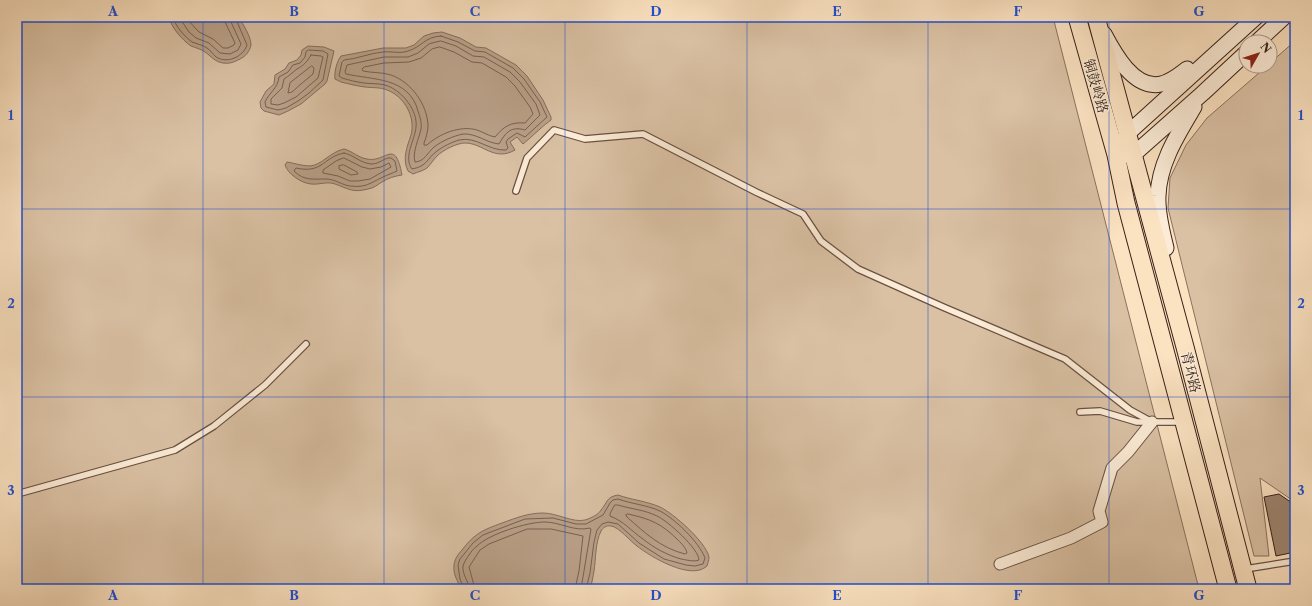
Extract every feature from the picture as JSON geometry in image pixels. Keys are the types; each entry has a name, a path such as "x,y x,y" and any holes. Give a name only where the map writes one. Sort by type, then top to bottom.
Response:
{"main road":[{"name":"铜鼓岭路","path":"1077,17 1116,155"},
{"name":"铜鼓岭路","path":"1096,17 1127,134"},
{"path":"1096,17 1116,54 1126,68 1142,81 1159,85 1169,82 1179,76 1244,17"},
{"path":"1238,60 1133,155 1116,155 1127,134 1256,17"},
{"path":"1266,34 1284,17"},
{"path":"1184,347 1179,296 1163,235 1158,197 1162,170 1170,149 1203,93"},
{"name":"青环路","path":"1127,134 1248,589"},
{"name":"青环路","path":"1116,155 1126,203 1228,589"}],"street":[{"path":"1000,564 1070,538 1102,522 1100,512 1112,468 1128,452 1152,422"}],"lane":[{"path":"516,191 526,158 554,130 585,138 643,134 756,192 803,214 821,242 858,269 1064,359 1130,410 1152,422"},
{"path":"17,494 175,450 214,426 265,385 306,344"},
{"path":"1080,412 1100,411 1137,422 1184,422"},
{"path":"1242,569 1295,561"}],"shaded area":[{"path":"17,17 1053,17 1199,589 17,589"},
{"path":"1295,41 1295,502 1260,478 1269,556 1254,556 1168,208 1170,178 1186,145 1207,118 1258,74 1278,74 1278,56"}],"water":[{"path":"169,17 239,17 250,38 251,45 247,54 242,58 230,63 220,62 200,49 191,46 184,40 174,29"},
{"path":"442,32 460,38 476,47 486,48 516,65 527,76 543,100 551,120 523,144 517,137 510,142 515,150 508,153 495,153 471,144 462,143 443,151 427,168 413,174 408,171 405,162 411,135 412,121 403,102 399,97 384,89 362,87 341,82 335,79 335,70 341,56 383,48 406,48 414,45 424,36"},
{"path":"308,46 324,47 334,51 325,84 301,104 279,115 264,111 261,108 260,102 266,91 274,84 275,75 285,69 289,63 297,60 301,55 302,50"},
{"path":"344,149 367,159 380,158 393,154 399,164 402,175 389,178 370,189 355,190 332,183 314,184 303,182 295,178 285,165 287,162 307,166 314,165"},
{"path":"618,495 655,505 673,515 696,536 707,551 709,560 707,566 700,570 691,571 671,566 643,551 614,527 608,526 601,531 599,536 590,589 461,589 454,572 455,562 458,555 467,544 480,533 507,521 532,514 548,513 580,521 585,520 600,512 611,497"}],"building":[{"path":"1279,494 1295,505 1295,552 1276,556 1264,497"}]}
